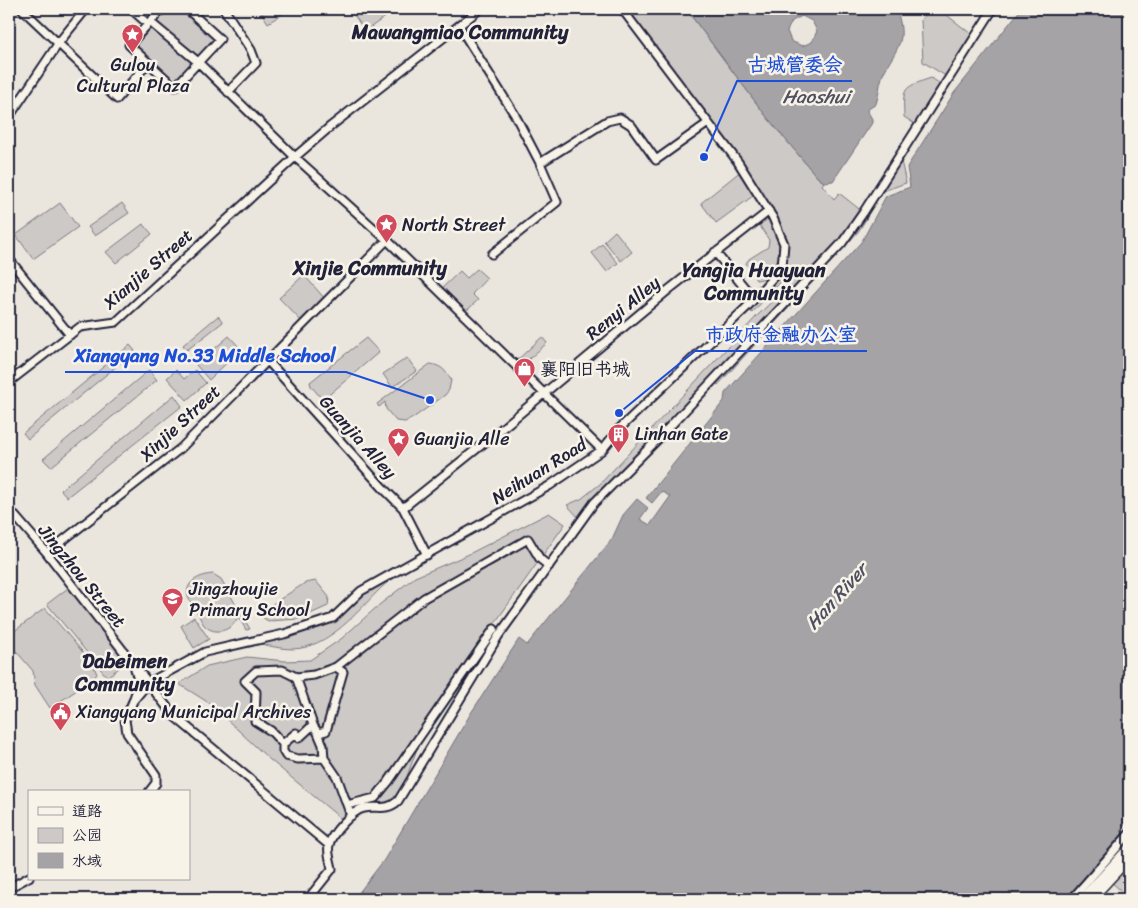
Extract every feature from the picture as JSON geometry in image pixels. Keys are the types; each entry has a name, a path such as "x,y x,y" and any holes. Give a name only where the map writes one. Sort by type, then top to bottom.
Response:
{"main road":[{"path":"1082,899 1129,848"},
{"path":"1091,899 1129,858"}],"street":[{"path":"22,9 118,99 148,63"},
{"path":"9,117 11,108 86,9"},
{"path":"131,9 198,62 294,157 387,240 602,450"},
{"path":"162,9 129,45 174,87 220,39 187,9"},
{"path":"224,9 251,50 256,63 228,92"},
{"name":"Xianjie Street","path":"9,382 80,327 116,322 294,157 480,9"},
{"name":"Neihuan Road","path":"148,683 205,652 284,634 333,618 361,591 549,486 602,450 619,429 754,299 782,266 784,244 769,211 738,162 622,9"},
{"path":"308,899 332,869 329,845 337,830 351,816 363,808 391,806 398,801 499,635 594,503 659,438 842,243 993,9"},
{"path":"459,26 515,115 540,163 557,202 492,254"},
{"path":"540,163 607,121 620,118 631,125 656,160 708,123"},
{"name":"Renyi Alley","path":"403,508 716,252 769,211"},
{"name":"Xinjie Street","path":"46,553 181,448 387,240"},
{"path":"716,252 754,299"},
{"path":"9,259 70,335"},
{"path":"9,275 16,269"},
{"name":"Guanjia Alley","path":"267,360 403,508 427,555"},
{"name":"Jingzhou Street","path":"9,509 46,553 174,716 329,845"},
{"path":"324,758 298,760 286,756 283,752 283,744 271,731 255,720 256,692 245,681 256,671 282,670 296,677 314,675 336,667 424,598 528,539 540,559 549,566"},
{"path":"347,804 375,798 389,782 494,629"},
{"path":"134,664 150,676 164,674"},
{"path":"134,664 139,684 125,720 128,733 156,775 156,783 151,790"},
{"path":"318,734 326,731 343,672 336,667"},
{"path":"296,677 313,725 323,745 324,758 337,777 351,816"},
{"path":"133,701 148,683"},
{"path":"283,744 296,733 299,738 313,725"},
{"path":"1072,899 1129,834"},
{"path":"9,888 28,878"}],"green space":[{"path":"162,9 187,9 220,39 175,87 129,45"},
{"path":"259,9 281,9 284,13 268,23"},
{"path":"350,9 397,9 365,31"},
{"path":"622,9 686,9 766,116 818,178 824,182 822,185 834,199 839,193 868,216 858,232 718,385 713,381 579,518 567,505 581,499 600,484 756,317 797,277 790,272 752,313 747,307 782,266 784,244 757,193 716,223 701,203 742,170"},
{"path":"930,9 939,9 975,37 949,78 923,62 921,20"},
{"path":"931,78 944,86 918,126 904,117 904,94 914,84"},
{"path":"901,161 906,183 883,191"},
{"path":"60,203 78,227 33,259 16,235"},
{"path":"122,203 129,213 95,236 88,227"},
{"path":"768,217 771,219 778,238 778,256 767,275 756,280 746,263 768,247 769,240 760,226 762,221"},
{"path":"143,224 152,234 116,263 106,252"},
{"path":"615,231 632,252 621,261 604,241"},
{"path":"602,244 618,263 607,272 592,253"},
{"path":"477,269 487,278 472,294 478,300 463,314 439,291 460,271 467,278"},
{"path":"304,275 326,300 304,324 279,298"},
{"path":"218,316 223,322 187,350 183,345"},
{"path":"229,336 241,349 209,380 196,365"},
{"path":"542,337 547,343 519,368 514,363"},
{"path":"366,338 379,352 322,399 310,382"},
{"path":"130,345 135,351 28,439 23,433"},
{"path":"407,358 417,371 392,387 383,374"},
{"path":"430,364 443,369 451,380 449,390 445,395 405,422 396,421 386,409 385,402 379,407 377,404"},
{"path":"149,370 157,380 51,467 43,459"},
{"path":"176,370 184,379 195,370 206,383 187,400 167,378"},
{"path":"174,395 182,406 67,497 61,490"},
{"path":"549,513 565,524 429,716 398,801 391,806 363,808 345,822 269,759 209,703 179,684 207,666 247,657 285,661 310,660 341,639 379,605 415,577 467,555"},
{"path":"213,574 221,579 250,629 246,630 238,616 233,625 224,630 213,631 204,625 188,597 187,591 191,583 199,577"},
{"path":"400,574 383,586 338,630 317,643 294,649 256,643 323,627 342,616 366,589"},
{"path":"316,581 329,597 328,606 299,619 268,621 257,614 305,583"},
{"path":"72,585 130,660 107,677 47,604"},
{"path":"45,608 93,664 97,674 92,680 50,708 35,685 33,671 11,645 9,646 9,635"},
{"path":"194,617 209,639 194,648 181,626"},
{"path":"1129,858 1129,898 1109,880"}],"water":[{"name":"Haoshui","path":"686,9 897,9 901,26 901,37 898,47 882,77 876,104 867,110 872,123 833,181 824,182 818,178 766,116","holes":["802,16 812,21 817,31 812,42 802,46 791,41 787,31 792,21"]},
{"name":"Han River","path":"1021,9 1129,9 1129,821 1121,829 1123,835 1070,899 354,899 384,860 471,713 519,639 527,645 612,539 623,515 637,499 648,508 640,519 650,525 670,497 662,491 652,503 646,498 724,401 725,393 862,241 886,196 910,187 907,167 954,93"}],"place":[{"name":"Gulou Cultural Plaza","path":"133,54"},
{"name":"古城管委会","path":"704,157"},
{"name":"North Street","path":"386,244"},
{"name":"襄阳旧书城","path":"524,388"},
{"name":"Xiangyang No.33 Middle School","path":"430,400"},
{"name":"市政府金融办公室","path":"619,413"},
{"name":"Linhan Gate","path":"619,453"},
{"name":"Guanjia Alle","path":"398,458"},
{"name":"Jingzhoujie Primary School","path":"173,618"},
{"name":"Xiangyang Municipal Archives","path":"60,731"}],"district":[{"name":"Mawangmiao Community","path":"460,32"},
{"name":"Xinjie Community","path":"370,268"},
{"name":"Yangjia Huayuan Community","path":"754,282"},
{"name":"Dabeimen Community","path":"125,672"}]}
